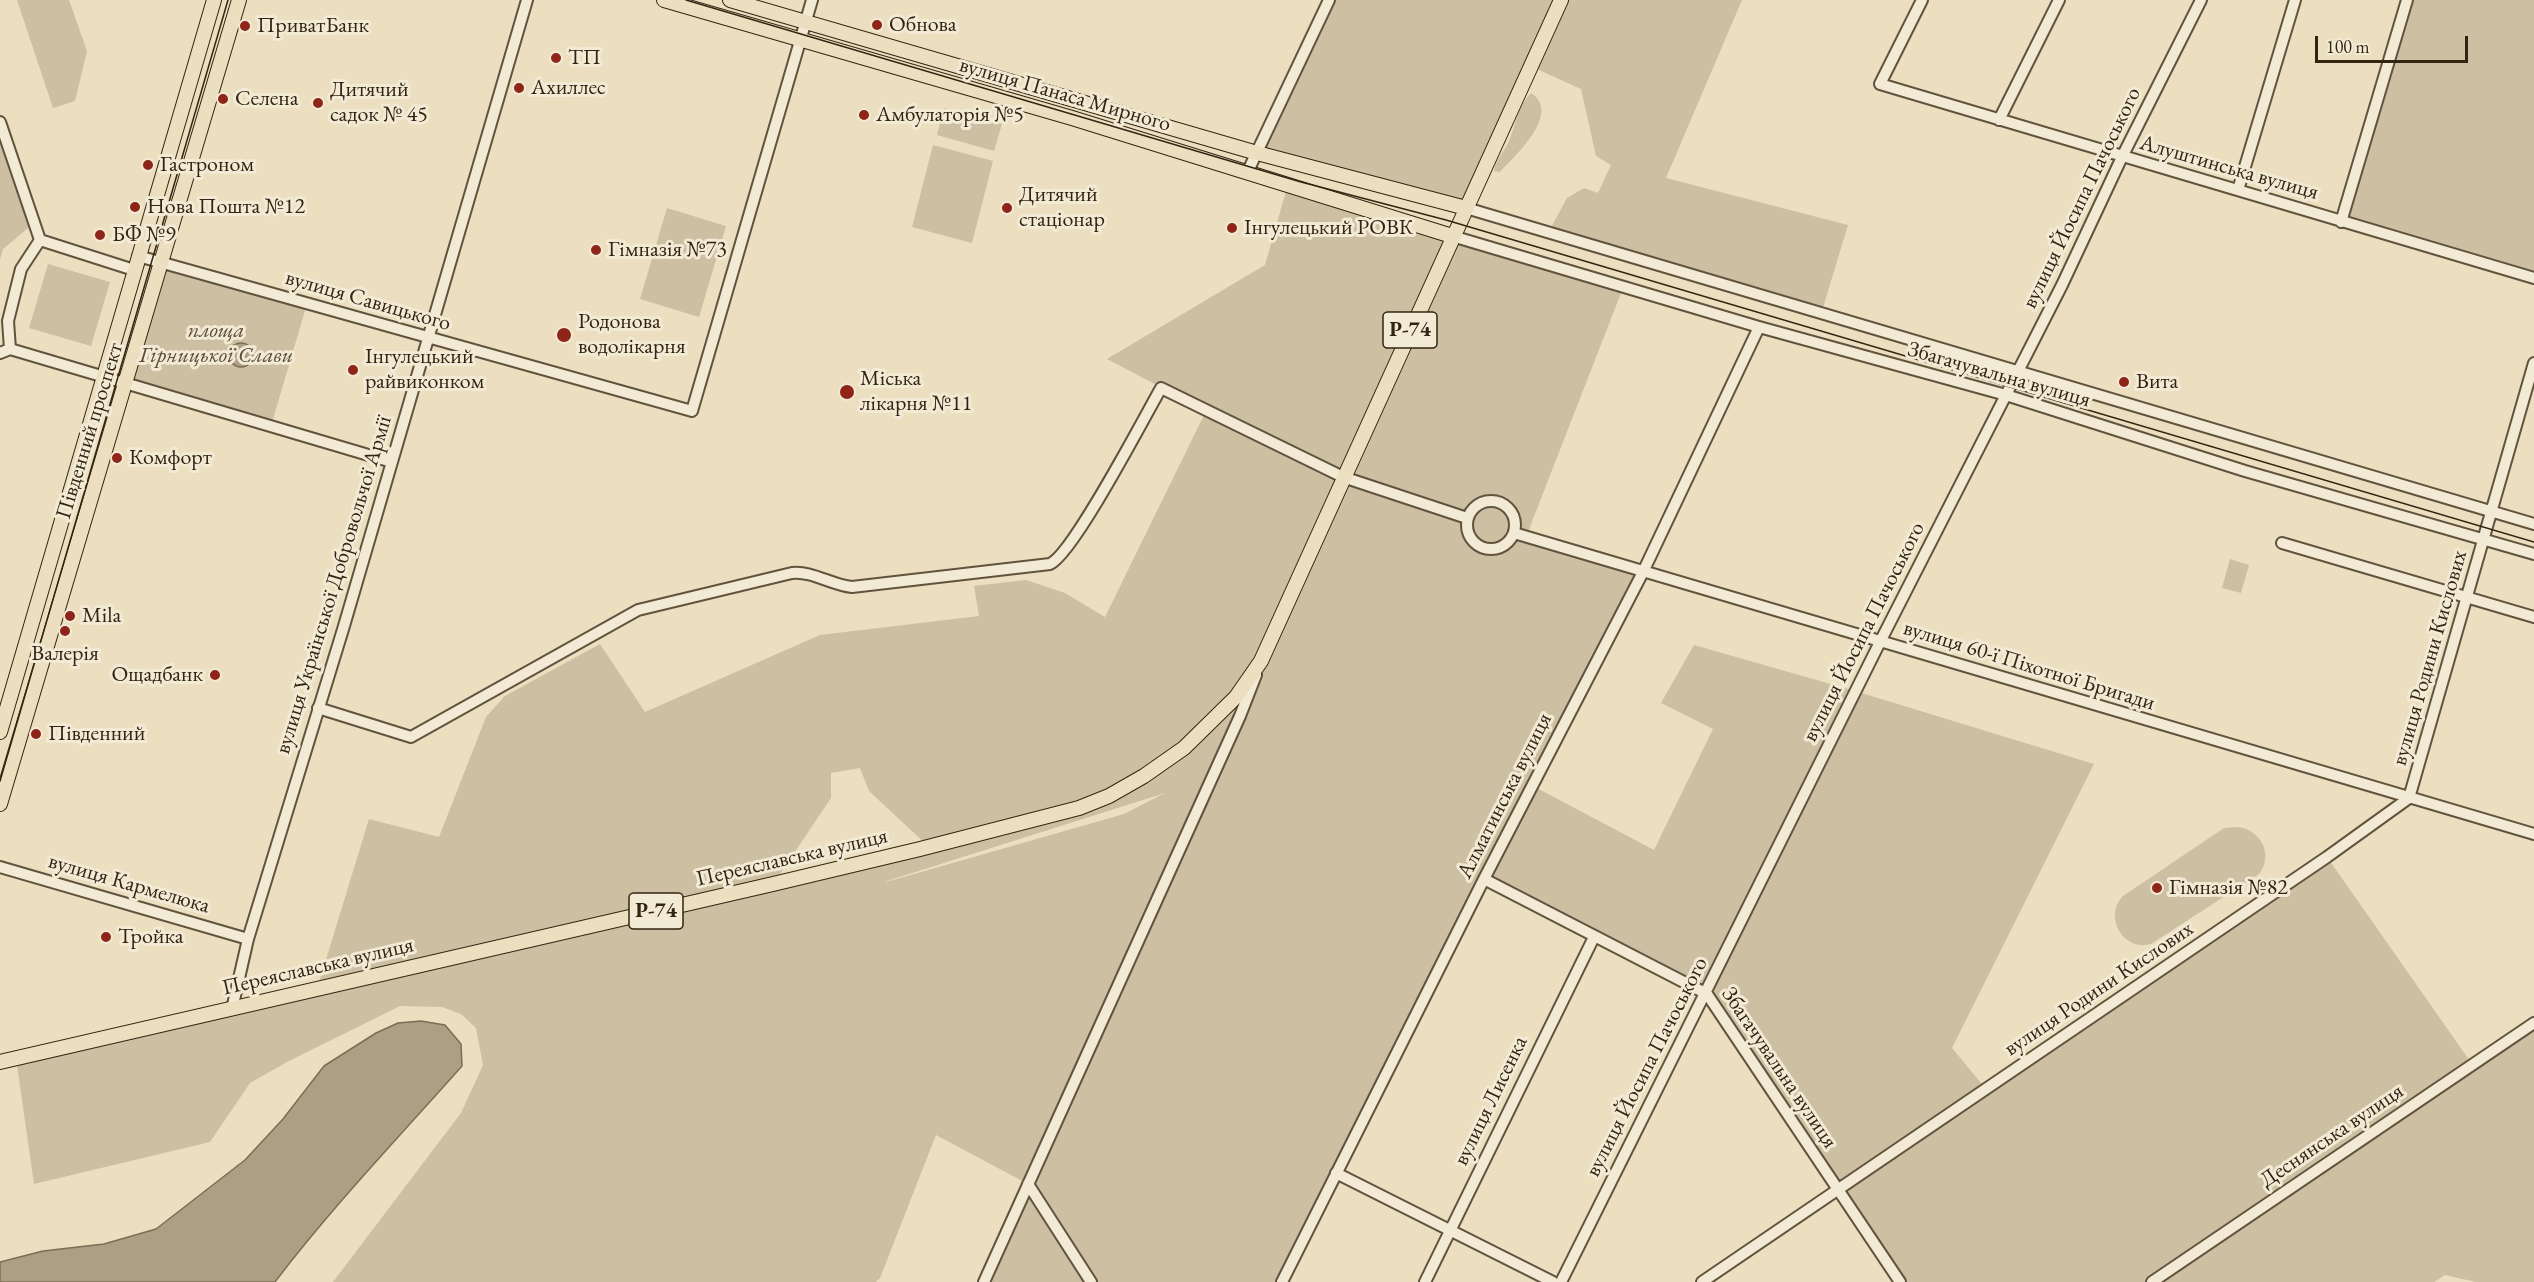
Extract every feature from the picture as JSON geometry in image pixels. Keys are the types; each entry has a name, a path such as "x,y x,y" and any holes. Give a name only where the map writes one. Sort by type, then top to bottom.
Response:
{"main road":[{"name":"Південний проспект","path":"0,732 214,0"},
{"name":"Південний проспект","path":"0,804 239,0"},
{"name":"вулиця Панаса Мирного","path":"664,0 1248,171 1452,236"},
{"name":"вулиця Панаса Мирного","path":"729,0 1257,153 1466,208"},
{"name":"Р-74","path":"1261,661 1561,0"},
{"name":"Переяславська вулиця","path":"0,1062 920,849 1079,808 1109,796 1135,781 1184,747 1236,697 1261,661"}],"street":[{"name":"вулиця Української Добровольчої Армії","path":"231,1009 248,939 392,462 527,0"},
{"path":"800,41 812,0"},
{"path":"1248,171 1329,0"},
{"name":"Алуштинська вулиця","path":"1922,0 1880,84 2534,278"},
{"path":"1999,120 2059,0"},
{"name":"вулиця Йосипа Пачоського","path":"1561,1282 1707,994 1880,642 2062,285 2122,157 2201,0"},
{"path":"2238,190 2295,0"},
{"path":"2341,222 2407,0"},
{"name":"вулиця Савицького","path":"138,256 692,411 712,336 800,41"},
{"path":"0,122 40,240"},
{"name":"Збагачувальна вулиця","path":"1466,208 2534,524"},
{"name":"Збагачувальна вулиця","path":"1452,236 1759,327 2006,395 2239,469 2534,554"},
{"path":"40,240 134,270"},
{"path":"40,240 21,269 8,321 5,351 103,376 392,462"},
{"name":"Алматинська вулиця","path":"1282,1282 1484,879 1643,572 1759,327"},
{"name":"вулиця Родини Кислових","path":"1702,1282 2327,857 2409,798 2534,363"},
{"path":"318,708 411,737 638,610 792,573 806,573 831,583 852,587 1050,564 1061,555 1086,518 1161,388 1343,477 1467,518"},
{"path":"1491,500 1498,501 1506,505 1513,514 1514,533 1508,542 1497,548 1482,547 1474,543 1468,534 1467,518 1477,504 1491,500"},
{"name":"вулиця 60-ї Піхотної Бригади","path":"1514,533 2534,834"},
{"path":"2282,543 2534,617"},
{"path":"984,1282 1240,716 1261,661"},
{"name":"вулиця Кармелюка","path":"0,867 248,939"},
{"name":"Збагачувальна вулиця","path":"1484,879 1707,994 1900,1282"},
{"name":"вулиця Лисенка","path":"1425,1282 1594,937"},
{"name":"Деснянська вулиця","path":"2152,1282 2534,1023"},
{"path":"1336,1173 1553,1282"},
{"path":"1028,1184 1091,1282"}],"green space":[{"path":"17,0 69,0 87,51 75,101 53,108"},
{"path":"1329,0 1742,0 1666,178 1848,225 1821,314 1548,233 1567,198 1584,188 1598,193 1611,165 1596,156 1581,89 1530,66 1466,208 1257,153"},
{"path":"2407,0 2534,0 2534,278 2341,222"},
{"path":"1531,93 1539,101 1541,111 1539,122 1533,134 1516,155 1500,172 1494,171 1509,141 1520,109"},
{"path":"944,108 1002,124 994,151 937,135"},
{"path":"0,122 34,223 3,249 0,260"},
{"path":"933,145 993,161 972,243 912,227"},
{"path":"1288,184 1623,288 1526,537 1643,572 1533,786 1654,850 1713,729 1661,703 1694,645 1855,691 2094,764 1952,1048 1986,1089 2327,857 2472,1064 2534,1023 2534,1282 2476,1282 2445,1275 2434,1282 1900,1282 1707,994 1484,879 1282,1282 984,1282 1028,1184 936,1135 880,1278 876,1282 333,1282 461,1113 483,1065 476,1028 461,1014 442,1007 400,1006 250,1083 210,1142 34,1184 16,1058 317,989 369,819 439,837 486,717 505,696 600,644 645,712 820,635 979,616 974,586 1026,580 1065,593 1105,617 1206,411 1107,359 1265,265","holes":["860,768 869,791 928,846 774,883 831,798 831,773","1165,793 1124,814 886,882 887,881"]},
{"path":"667,208 726,226 699,317 640,299"},
{"name":"площа Гірницької Слави","path":"162,263 307,304 271,426 126,383"},
{"path":"48,264 110,282 91,346 29,328"},
{"path":"2230,559 2249,565 2241,593 2222,588"},
{"path":"2238,827 2253,833 2263,844 2265,859 2259,874 2151,944 2132,943 2125,938 2119,930 2115,913 2117,904 2123,896 2224,828"}],"shaded area":[{"path":"241,343 250,346 253,355 250,364 241,367 232,364 229,355 232,346"},
{"path":"421,1021 445,1025 461,1044 462,1066 343,1199 275,1282 0,1282 0,1262 43,1251 104,1244 156,1229 245,1160 283,1119 324,1066 376,1033 398,1023"}],"tram line":[{"path":"0,781 228,0"},
{"path":"686,0 1301,182 1446,220 2534,542"}],"place":[{"name":"Обнова","path":"877,25"},
{"name":"ПриватБанк","path":"245,26"},
{"name":"ТП","path":"556,58"},
{"name":"Ахиллес","path":"519,88"},
{"name":"Селена","path":"223,99"},
{"name":"Дитячий садок № 45","path":"318,103"},
{"name":"Амбулаторія №5","path":"864,115"},
{"name":"Гастроном","path":"148,165"},
{"name":"Нова Пошта №12","path":"135,207"},
{"name":"Дитячий стаціонар","path":"1007,208"},
{"name":"Інгулецький РОВК","path":"1232,228"},
{"name":"БФ №9","path":"100,235"},
{"name":"Гімназія №73","path":"596,250"},
{"name":"Родонова водолікарня","path":"564,335"},
{"name":"Інгулецький райвиконком","path":"353,370"},
{"name":"Вита","path":"2124,382"},
{"name":"Міська лікарня №11","path":"847,392"},
{"name":"Комфорт","path":"117,458"},
{"name":"Mila","path":"70,616"},
{"name":"Валерія","path":"65,631"},
{"name":"Ощадбанк","path":"215,675"},
{"name":"Південний","path":"36,734"},
{"name":"Гімназія №82","path":"2157,888"},
{"name":"Тройка","path":"106,937"}]}
